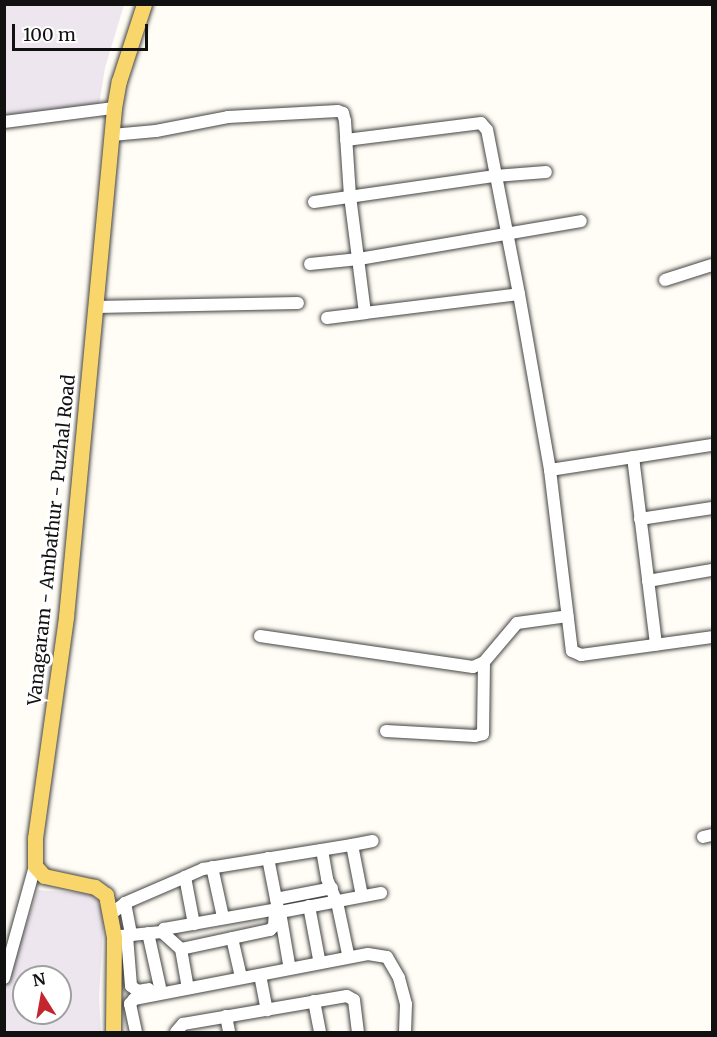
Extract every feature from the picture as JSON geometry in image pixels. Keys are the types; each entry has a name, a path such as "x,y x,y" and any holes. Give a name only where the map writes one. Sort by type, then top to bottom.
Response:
{"main road":[{"name":"Vanagaram - Ambathur - Puzhal Road","path":"35,866 36,838 66,617 114,108 119,81 144,4"},
{"path":"35,866 51,878 95,887 106,895 111,914 124,936 112,995 113,1032"}],"street":[{"path":"4,122 114,108"},
{"path":"112,135 156,131 228,117 338,111 343,113 350,196 365,313"},
{"path":"346,140 481,123 487,130 508,233 550,470 572,651 576,655 712,637"},
{"path":"314,202 495,176 546,172"},
{"path":"310,264 358,259 581,221"},
{"path":"665,280 712,264"},
{"path":"327,318 519,294"},
{"path":"96,308 298,303"},
{"path":"550,470 712,446"},
{"path":"633,458 656,645"},
{"path":"640,519 712,508"},
{"path":"648,580 712,570"},
{"path":"261,636 473,667 484,662 517,623 568,616"},
{"path":"386,731 475,736 483,734 484,662"},
{"path":"111,914 125,903 212,867 373,841"},
{"path":"352,845 362,896"},
{"path":"322,850 327,879 337,902 348,954"},
{"path":"124,936 162,932 164,929 224,917 278,909 268,858"},
{"path":"4,978 35,866"},
{"path":"212,867 224,917"},
{"path":"185,877 195,924"},
{"path":"276,899 332,888"},
{"path":"181,949 270,930 274,926 274,915 280,912 381,893"},
{"path":"125,903 124,936 131,986 138,991"},
{"path":"309,906 319,959"},
{"path":"280,912 289,964"},
{"path":"162,932 181,949 187,982"},
{"path":"148,933 160,987"},
{"path":"232,938 240,973"},
{"path":"112,995 373,949"},
{"path":"136,1032 130,1004 134,999 368,954 387,957 399,978 406,1004 405,1032"},
{"path":"260,975 267,1010"},
{"path":"176,1032 183,1024 314,1000 351,997 358,1032"},
{"path":"314,1000 320,1032"},
{"path":"226,1016 229,1032"}],"shaded area":[{"path":"4,5 124,5 105,68 99,105 5,119"},
{"path":"38,890 93,894 104,913 99,998 101,1032 5,1032 4,989 12,966 12,1025 72,1025 72,965 12,965"}]}
